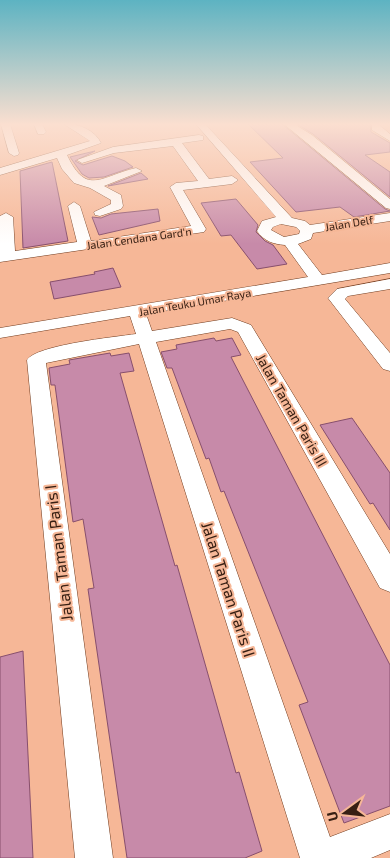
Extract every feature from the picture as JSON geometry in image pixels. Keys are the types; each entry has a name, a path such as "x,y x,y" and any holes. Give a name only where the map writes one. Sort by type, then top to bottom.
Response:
{"street":[{"path":"0,172 27,164"},
{"path":"65,164 78,180 94,185 115,196 118,203 100,212"},
{"path":"192,164 206,183"},
{"path":"236,164 287,220"},
{"path":"341,164 390,205"},
{"path":"94,185 136,171"},
{"name":"Jalan Cendana Gard'n","path":"4,258 199,229 176,187 232,180"},
{"path":"250,196 271,222"},
{"path":"74,206 86,246"},
{"path":"4,258 6,217"},
{"name":"Jalan Delf","path":"300,236 390,217"},
{"path":"300,236 275,239 266,234 264,227 271,222 287,220 300,224 300,236 324,279"},
{"name":"Jalan Teuku Umar Raya","path":"0,333 141,323 324,279 390,268"},
{"path":"390,284 343,292 336,298 390,365"},
{"name":"Jalan Taman Paris III","path":"141,323 232,323 245,329 390,579"},
{"name":"Jalan Taman Paris I","path":"94,858 35,362 45,355 141,323"},
{"name":"Jalan Taman Paris II","path":"141,323 319,858"},
{"path":"324,858 390,832"}],"building":[{"path":"45,164 52,164 68,241 23,248 20,171"},
{"path":"75,164 129,164 133,167 104,177 89,178 82,174"},
{"path":"252,164 331,164 385,209 390,211 354,217 340,207 296,212"},
{"path":"350,164 378,164 390,172 390,197"},
{"path":"141,173 148,179 108,186"},
{"path":"236,199 258,225 256,232 265,241 273,245 287,264 257,269 231,235 221,236 201,203"},
{"path":"158,209 160,221 99,235 92,217 101,218 111,214"},
{"path":"113,268 121,287 54,299 50,282 95,274 94,272"},
{"path":"214,338 216,341 232,338 241,355 231,357 390,665 390,806 344,823 299,705 308,702 224,491 221,492 209,458 206,459 172,368 167,368 161,352 177,349 176,345"},
{"path":"110,353 111,356 129,353 134,371 120,373 236,773 239,772 262,851 245,858 127,858 88,589 94,588 83,519 73,522 55,385 51,385 49,368 70,364 69,360"},
{"path":"352,418 390,473 390,530 373,503 370,504 320,425"},
{"path":"23,651 33,858 0,858 0,657"}]}
